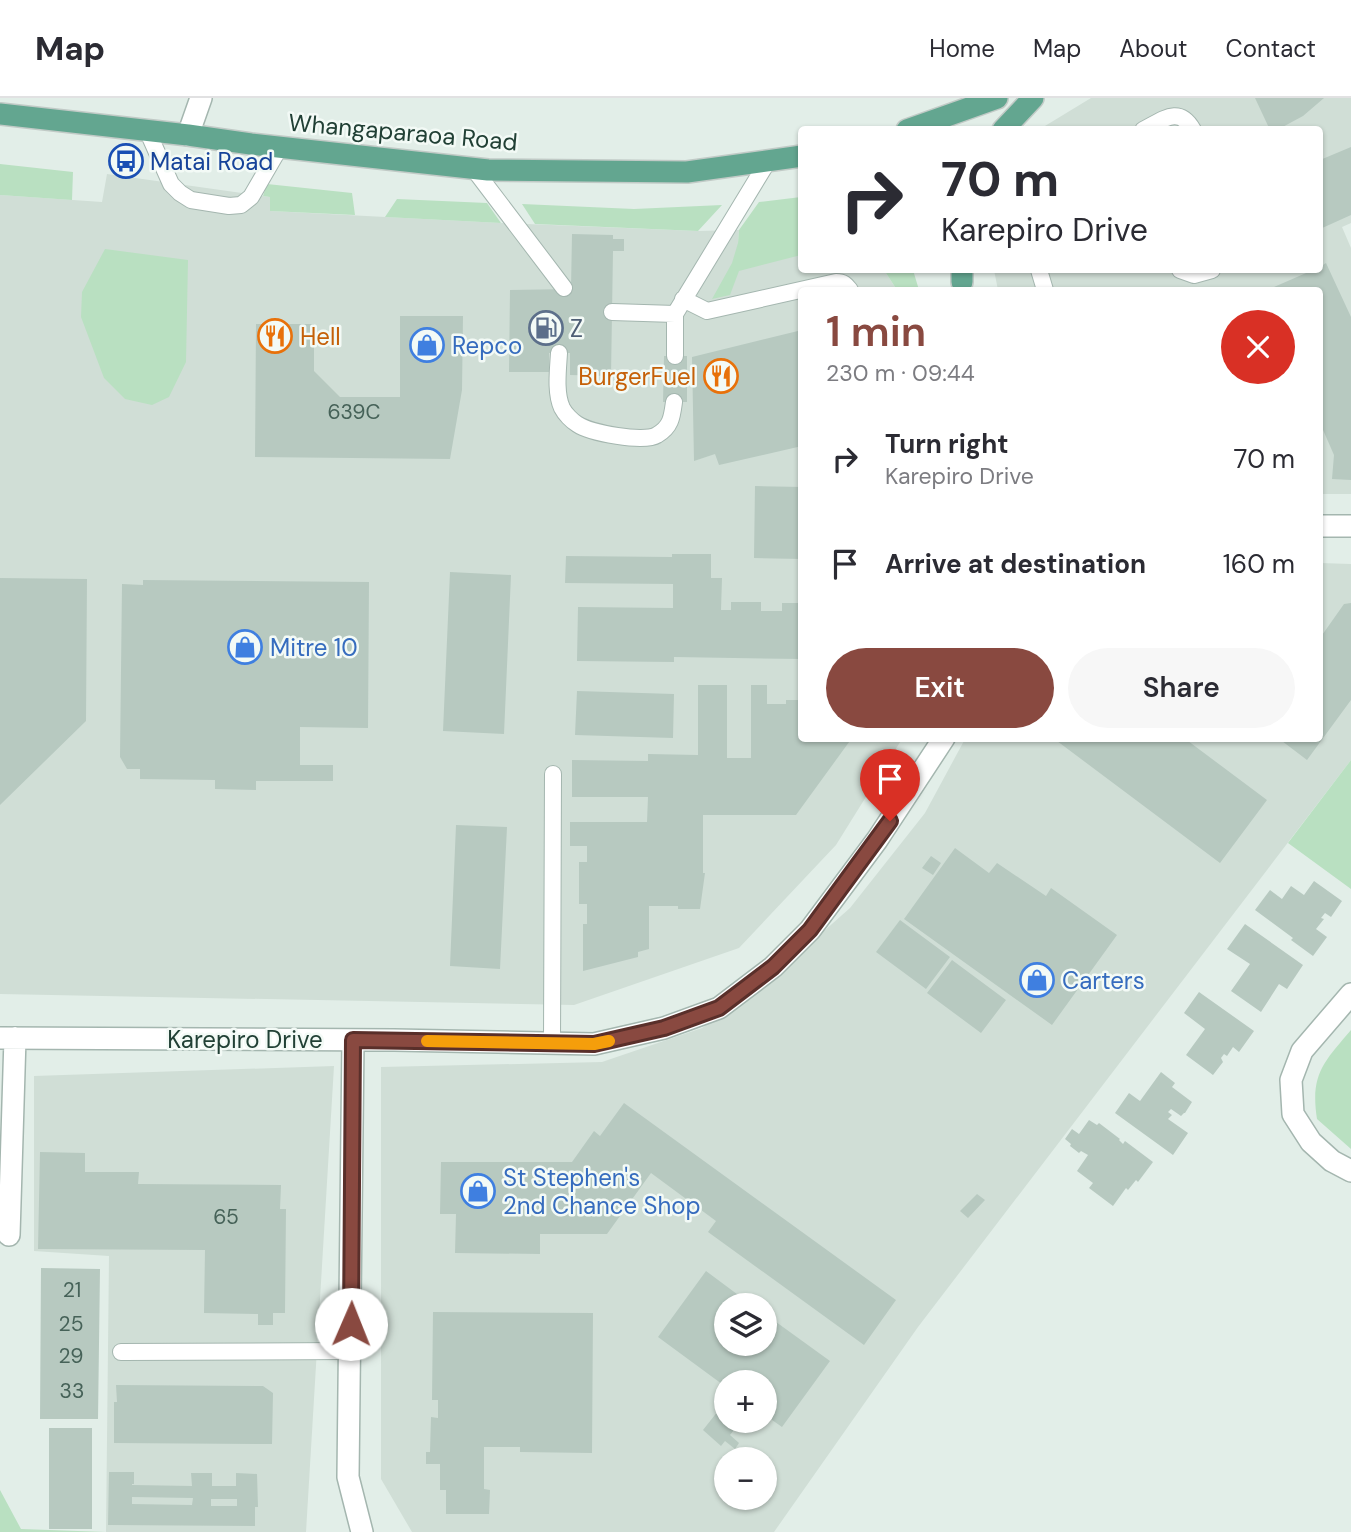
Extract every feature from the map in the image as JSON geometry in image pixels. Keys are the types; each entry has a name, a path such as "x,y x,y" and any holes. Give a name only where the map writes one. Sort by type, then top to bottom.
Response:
{"main road":[{"path":"920,126 997,98"},
{"path":"1007,126 1033,98"},
{"name":"Whangaparaoa Road","path":"0,114 488,170 687,172 798,156"}],"street":[{"path":"188,135 201,98"},
{"path":"1323,526 1351,526"},
{"name":"Karepiro Drive","path":"8,1038 594,1044 664,1028 719,1008 773,967 810,930 877,840 941,742"},
{"path":"1351,994 1302,1051 1291,1080 1293,1114 1311,1142 1332,1161 1351,1171"},
{"path":"8,1038 9,1235"},
{"path":"353,1040 348,1477 362,1532"}],"lane":[{"path":"1153,126 1177,116 1185,118 1190,126"},
{"path":"147,131 171,184 180,193 191,200 229,206 241,205 251,197 280,147"},
{"path":"675,356 679,307 768,161"},
{"path":"473,168 564,288"},
{"path":"814,287 842,282 848,287"},
{"path":"612,312 679,307 707,311 798,291"},
{"path":"559,353 559,392 562,408 579,426 639,439 655,437 672,420 674,402"},
{"path":"552,1043 553,774"},
{"path":"121,1352 350,1351"}],"shaded area":[{"path":"1091,98 1351,98 1351,223 1342,227 1351,248 1351,494 1323,494 1323,287 997,287 995,273 1323,273 1323,126 1045,126"},
{"path":"107,174 270,197 270,211 698,231 739,230 738,243 798,241 798,273 886,273 895,287 798,287 798,742 900,742 836,845 739,948 574,1005 0,994 0,195 102,202"},
{"path":"1323,563 1351,564 1351,760 918,1327 774,1532 412,1532 381,1479 381,1067 602,1062 702,1028 772,977 850,908 925,813 963,742 1323,742"},
{"path":"334,1066 306,1532 106,1532 109,1256 34,1251 34,1076"}],"green space":[{"path":"0,164 73,172 72,200 0,195"},
{"path":"267,184 352,193 355,215 270,211 270,197 263,196"},
{"path":"798,197 798,256 739,271 730,295 712,299 732,263 739,230 759,202"},
{"path":"397,199 487,203 501,223 385,217"},
{"path":"522,204 634,209 722,205 698,231 535,224"},
{"path":"105,249 188,260 186,362 169,397 152,405 125,399 104,378 81,317 82,292"},
{"path":"886,273 914,273 918,287 895,287"},
{"path":"1351,760 1351,889 1288,843"},
{"path":"1351,1030 1351,1149 1317,1119 1315,1104 1321,1070"},
{"path":"0,1490 21,1529 106,1532 0,1532"}],"building":[{"path":"1255,98 1324,98 1303,116 1284,126 1268,126"},
{"path":"1351,147 1351,215 1323,228 1323,159"},
{"path":"572,234 613,235 613,239 624,239 624,251 613,251 611,376 570,375 570,353 549,353 549,372 509,372 510,290 571,289"},
{"path":"1326,263 1351,317 1351,480 1332,479 1334,455 1323,430 1323,287 1274,287 1306,273 1323,273 1323,265"},
{"path":"400,316 463,316 462,390 450,459 255,457 256,324 314,324 314,371 340,397 400,397"},
{"path":"798,331 798,447 719,465 715,454 694,461 692,357"},
{"path":"664,356 687,356 687,402 663,402"},
{"path":"755,486 798,487 798,559 754,558"},
{"path":"672,554 711,554 711,578 722,578 721,610 731,610 731,602 761,602 761,611 782,611 782,603 798,603 798,659 674,657 674,662 577,661 578,607 673,608 673,584 565,583 566,556 672,557"},
{"path":"450,572 511,575 504,734 443,731"},
{"path":"0,578 87,579 86,721 0,805"},
{"name":"Mitre 10","path":"143,580 369,582 368,728 300,727 300,765 333,765 333,781 256,781 256,790 215,789 215,780 140,779 140,769 127,769 120,757 122,584 143,585"},
{"path":"1351,603 1351,700 1323,738 1323,634 1344,604"},
{"path":"698,685 727,685 727,758 751,758 751,685 767,685 767,704 786,704 786,700 798,700 798,742 849,742 796,815 703,815 705,873 700,909 649,906 649,949 638,952 638,957 583,971 583,924 587,924 587,904 579,904 579,862 587,862 587,846 570,846 570,822 647,822 648,797 572,797 572,760 648,761 648,754 698,755"},
{"path":"577,691 674,694 673,738 575,735"},
{"path":"1058,742 1189,742 1267,800 1220,863"},
{"path":"1283,742 1320,742 1307,760"},
{"path":"456,825 507,827 500,969 450,966"},
{"name":"Carters","path":"955,848 989,873 997,863 1046,896 1051,888 1117,935 1052,1025 904,919"},
{"path":"931,856 941,863 933,875 922,868"},
{"path":"1314,881 1342,901 1331,917 1325,913 1321,918 1324,919 1316,929 1327,937 1313,956 1255,910 1270,890 1282,899 1291,886 1304,895"},
{"path":"900,920 950,957 926,989 876,952"},
{"path":"1245,924 1303,965 1287,989 1279,984 1261,1012 1231,991 1250,964 1227,949"},
{"path":"952,960 1006,1000 981,1033 927,993"},
{"path":"1199,992 1254,1031 1239,1052 1233,1047 1227,1056 1224,1054 1221,1058 1223,1062 1213,1075 1186,1055 1205,1029 1184,1013"},
{"path":"1161,1072 1175,1083 1172,1087 1192,1102 1181,1116 1171,1109 1168,1112 1172,1115 1168,1119 1188,1133 1173,1155 1115,1113 1129,1093 1140,1101"},
{"path":"624,1103 896,1300 864,1345 708,1232 716,1221 651,1173 607,1234 540,1234 540,1254 455,1253 456,1214 440,1214 441,1162 572,1162 594,1131 600,1136"},
{"path":"1089,1120 1097,1125 1099,1123 1123,1144 1125,1141 1153,1162 1138,1182 1136,1180 1128,1190 1126,1188 1113,1206 1089,1188 1093,1183 1077,1171 1088,1155 1081,1151 1079,1153 1065,1139 1072,1129 1079,1134"},
{"path":"40,1152 85,1153 85,1172 139,1172 138,1184 281,1185 280,1209 286,1209 285,1313 273,1313 273,1325 258,1325 258,1314 204,1313 205,1250 38,1249"},
{"path":"977,1194 985,1200 968,1218 960,1211"},
{"path":"41,1268 100,1269 98,1419 40,1419"},
{"path":"706,1271 736,1293 714,1293 714,1356 777,1356 777,1323 830,1361 782,1427 777,1423 777,1370 714,1370 714,1378 658,1337"},
{"path":"433,1312 593,1313 592,1453 520,1452 520,1447 484,1447 484,1489 490,1490 489,1514 446,1514 446,1490 440,1490 440,1464 426,1464 426,1452 430,1452 431,1417 438,1418 438,1400 432,1400"},
{"path":"116,1385 263,1386 273,1393 272,1444 114,1443"},
{"path":"714,1416 714,1433 732,1433 730,1435 739,1443 732,1447 725,1441 721,1446 703,1430"},
{"path":"49,1428 92,1428 92,1529 49,1529"},
{"path":"109,1472 134,1472 132,1485 192,1486 191,1473 212,1473 212,1486 236,1486 236,1473 257,1474 258,1507 255,1507 255,1526 108,1525","holes":["132,1497 193,1498 192,1505 132,1504","211,1499 237,1499 237,1506 211,1506"]}],"slow traffic":[{"path":"427,1041 594,1044 609,1041"}],"place":[{"name":"Matai Road","path":"126,161"},
{"name":"Z","path":"546,328"},
{"name":"Hell","path":"275,336"},
{"name":"Repco","path":"427,345"},
{"name":"BurgerFuel","path":"721,376"},
{"name":"Mitre 10","path":"245,647"},
{"name":"Carters","path":"1037,980"},
{"name":"St Stephen's 2nd Chance Shop","path":"478,1191"}],"route":[{"path":"351,1324 353,1040 594,1044 664,1028 719,1008 773,967 810,930 890,821"}]}
